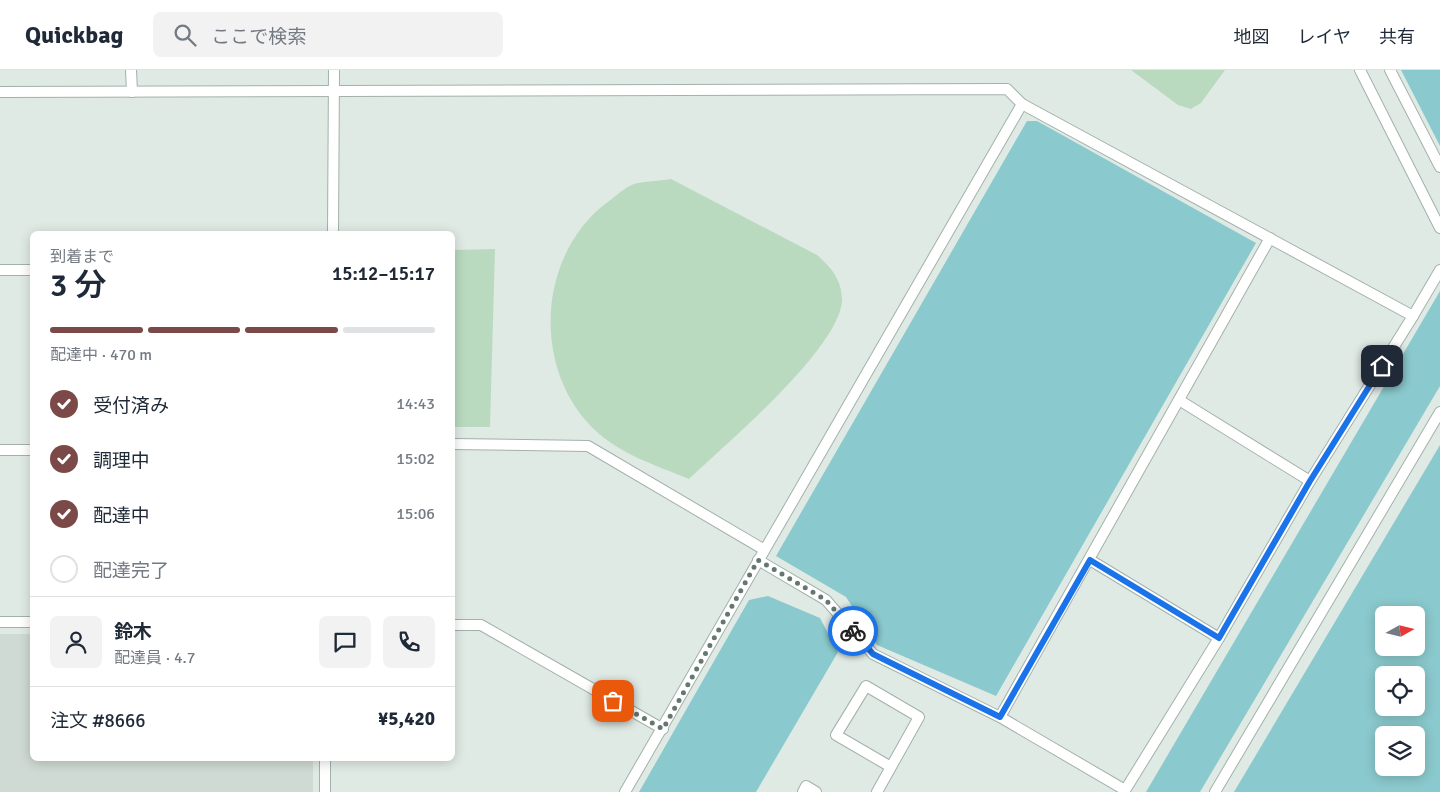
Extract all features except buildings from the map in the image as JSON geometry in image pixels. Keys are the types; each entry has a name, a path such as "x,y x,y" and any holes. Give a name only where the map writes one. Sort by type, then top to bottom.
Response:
{"street":[{"path":"131,70 132,92"},
{"path":"333,231 334,70"},
{"path":"1360,70 1440,228"},
{"path":"1390,70 1440,167"},
{"path":"0,92 1007,88 1022,104 1413,316"},
{"path":"625,792 663,729 763,549 1022,104"},
{"path":"1000,717 1270,238"},
{"path":"0,270 30,270"},
{"path":"758,560 826,600 873,654 1000,717 1124,791 1219,638 1310,481 1440,270"},
{"path":"1179,400 1310,481"},
{"path":"1215,792 1440,412"},
{"path":"455,444 588,446 763,549"},
{"path":"0,450 30,450"},
{"path":"1090,560 1219,638"},
{"path":"0,622 30,622"},
{"path":"455,625 481,625 663,729"},
{"path":"877,792 891,767 919,717 866,686 836,736 891,767"},
{"path":"325,761 325,792"},
{"path":"803,792 806,786 816,792"}],"shaded area":[{"path":"0,634 30,634 30,761 313,761 313,792 0,792"}],"green space":[{"path":"1131,70 1225,70 1201,103 1191,109 1178,105"},
{"path":"671,179 817,255 835,274 842,293 837,320 823,343 803,368 753,420 689,479 648,463 622,450 588,423 570,397 558,369 551,338 551,307 557,277 569,248 586,222 609,201 631,185"},
{"path":"495,249 490,427 455,427 455,250"}],"water":[{"path":"1401,70 1440,70 1440,146"},
{"path":"1027,121 1037,121 1256,243 996,696 877,645 846,597 776,556"},
{"path":"1440,291 1440,386 1200,792 1146,792"},
{"path":"1440,445 1440,792 1234,792"},
{"path":"768,596 820,618 838,652 756,792 639,792 749,600"}],"way so far":[{"path":"613,701 663,729 758,560 826,600 838,611 853,631"}],"route":[{"path":"853,631 873,654 1000,717 1090,560 1219,638 1310,481 1382,366"}]}
